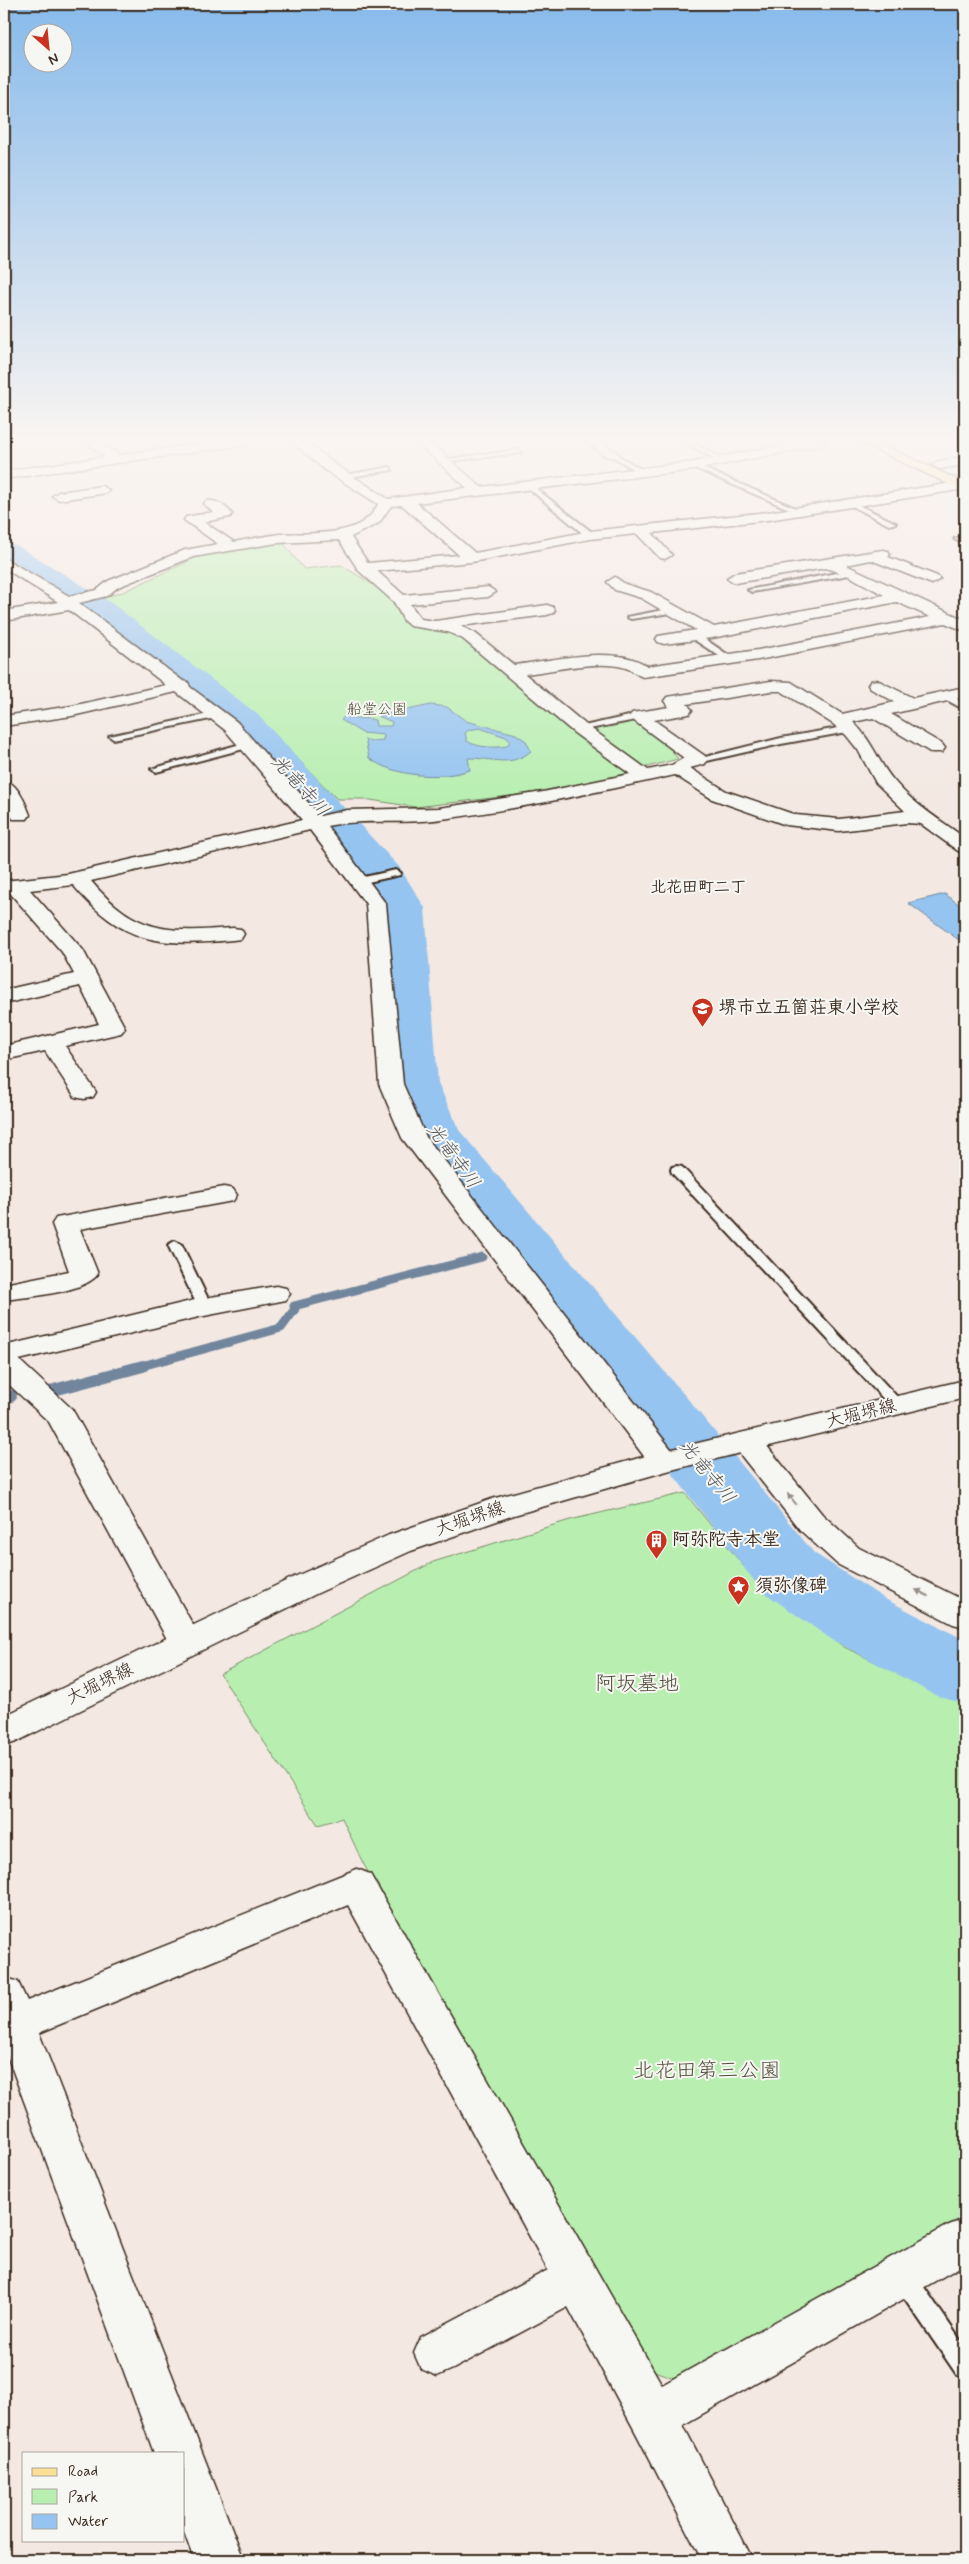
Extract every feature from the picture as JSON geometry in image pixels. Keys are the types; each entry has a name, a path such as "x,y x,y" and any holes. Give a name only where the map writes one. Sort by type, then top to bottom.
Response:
{"street":[{"path":"4,616 92,597 102,593 114,584 171,561"},
{"path":"359,561 364,568 400,600 410,618 416,623 452,628 469,636 579,728 645,776"},
{"path":"364,568 443,561"},
{"path":"735,578 842,561"},
{"path":"891,561 932,579"},
{"path":"4,562 69,602 182,686 231,726 316,822 376,904 391,1084 414,1138 670,1460"},
{"path":"827,563 852,572 899,597 965,626"},
{"path":"615,582 620,587 646,595 712,632"},
{"path":"646,595 665,591"},
{"path":"400,600 488,592"},
{"path":"664,639 712,632 899,597"},
{"path":"428,625 547,610"},
{"path":"643,672 733,661 947,618"},
{"path":"510,671 598,660 632,663 683,710 638,717"},
{"path":"733,661 771,686"},
{"path":"877,685 911,704"},
{"path":"4,721 72,710 182,686"},
{"path":"673,701 771,686 786,686 844,724 870,754 874,766 885,783 904,803 965,847"},
{"path":"844,724 876,712 965,692"},
{"path":"876,712 936,748"},
{"path":"638,717 698,760"},
{"path":"9,886 78,878 347,816 439,814 543,798 678,769 684,764 698,760"},
{"path":"678,769 719,795 793,821 839,825 907,817 926,818"},
{"path":"4,786 15,801 20,815"},
{"path":"78,878 107,911 159,937 187,938 233,934"},
{"path":"4,1053 113,1028 72,950 9,886"},
{"path":"4,997 87,978"},
{"path":"51,1042 84,1092"},
{"path":"4,1292 74,1280 84,1274 65,1224 224,1194"},
{"path":"4,1355 205,1307 276,1294"},
{"path":"4,1362 13,1373 61,1416 186,1642"},
{"name":"大堀堺線","path":"4,1732 186,1642 400,1543 503,1507 670,1460 965,1389"},
{"path":"747,1442 811,1522 848,1556 965,1615"},
{"path":"178,2452 10,2009 357,1885 653,2416 728,2560"},
{"path":"653,2416 965,2240"},
{"path":"437,2352 576,2280"},
{"path":"185,2470 219,2560"}],"lane":[{"path":"752,590 852,572"},
{"path":"631,617 674,610"},
{"path":"693,635 733,661"},
{"path":"946,696 965,707"},
{"path":"113,736 217,715"},
{"path":"579,728 638,717"},
{"path":"698,760 844,724"},
{"path":"156,769 248,745"},
{"path":"359,881 396,873"},
{"path":"677,1170 897,1405"},
{"path":"175,1245 205,1307"},
{"path":"902,2276 965,2366"}],"green space":[{"name":"船堂公園","path":"190,561 297,561 304,569 341,565 377,587 391,600 404,622 409,625 446,630 465,640 570,727 634,774 527,794 415,807 364,799 337,799 263,724 223,690 93,600 123,592"},
{"path":"627,720 633,721 670,748 678,759 643,768 586,728"},
{"path":"685,1493 749,1573 844,1647 965,1705 965,2216 677,2379 654,2371 399,1928 362,1861 342,1818 318,1825 220,1674 433,1562 570,1520"}],"water":[{"path":"431,705 447,707 466,721 516,734 526,741 531,751 524,756 509,761 468,758 470,770 458,773 432,776 404,773 379,764 369,758 365,739 371,741 383,740 384,735 362,733 341,720 346,715 375,720 376,726 391,726 392,722 378,716","holes":["480,728 506,737 510,741 507,746 487,747 467,741 465,733 469,730"]},
{"path":"945,894 965,909 965,943 908,903"}],"waterway":[{"name":"光竜寺川","path":"18,561 97,610 243,723 384,878 401,908 411,1083 433,1135 663,1414 788,1572 858,1619 965,1675"},
{"path":"138,1367 281,1328 295,1309 294,1306 482,1257"},
{"path":"54,1390 143,1366"},
{"path":"4,1399 11,1396"}],"place":[{"name":"堺市立五箇荘東小学校","path":"703,1027"},
{"name":"阿弥陀寺本堂","path":"656,1559"},
{"name":"須弥像碑","path":"739,1605"}],"district":[{"name":"北花田町二丁","path":"698,887"}],"park label":[{"name":"阿坂墓地","path":"637,1684"},
{"name":"北花田第三公園","path":"707,2071"}]}
